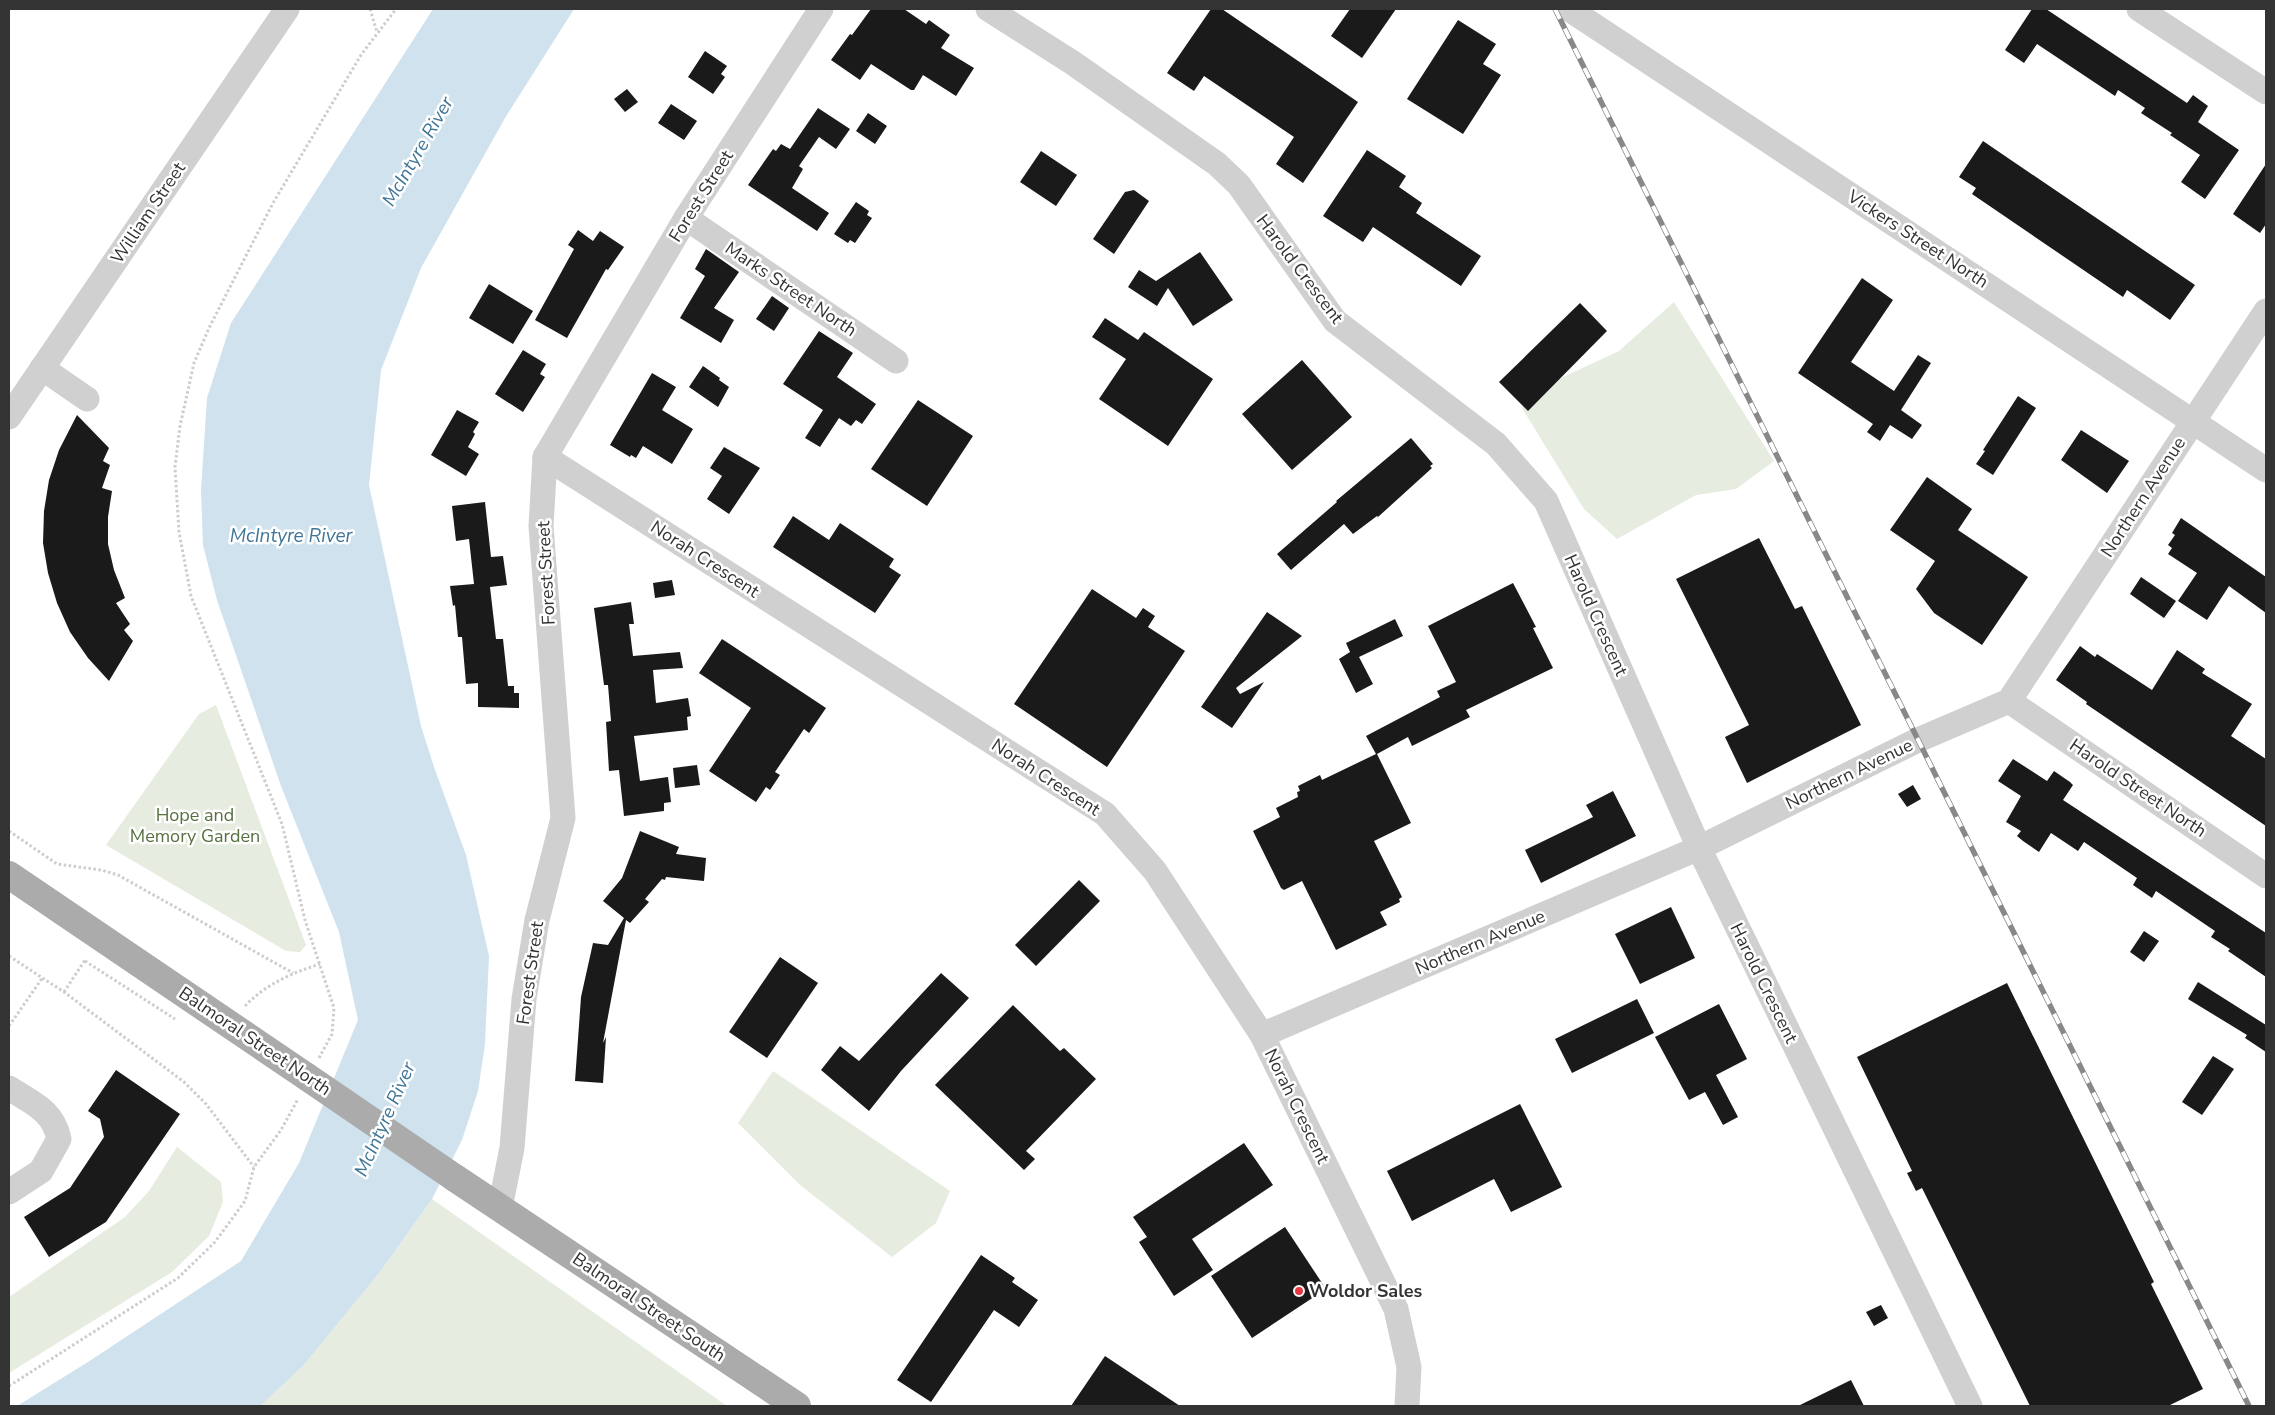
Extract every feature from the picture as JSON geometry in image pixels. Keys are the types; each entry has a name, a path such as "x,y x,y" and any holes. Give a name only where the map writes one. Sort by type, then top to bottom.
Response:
{"main road":[{"name":"Balmoral Street North","path":"9,876 500,1208"},
{"name":"Balmoral Street South","path":"500,1208 798,1406"}],"street":[{"name":"William Street","path":"9,417 287,9"},
{"name":"Forest Street","path":"500,1208 512,1148 524,999 537,920 563,818 541,526 545,457 686,218 821,9"},
{"name":"Harold Crescent","path":"988,9 1073,63 1217,164 1239,185 1335,321 1496,444 1546,501 1699,848 1970,1406"},
{"name":"Vickers Street North","path":"1569,9 2266,470"},
{"path":"2140,9 2266,92"},
{"name":"Marks Street North","path":"686,218 896,361"},
{"name":"Northern Avenue","path":"1262,1035 1699,848 1918,740 2009,700 2266,311"},
{"path":"42,368 87,398"},
{"name":"Norah Crescent","path":"545,457 1105,814 1155,871 1262,1035 1396,1309 1409,1367 1407,1406"},
{"name":"Harold Street North","path":"2009,700 2266,876"},
{"path":"9,1088 48,1112 57,1126 59,1139 41,1171 9,1192"}],"path":[{"path":"370,9 377,32"},
{"path":"9,1386 178,1278 215,1242 245,1201 254,1167 281,1130 332,1034 334,1008 305,920 282,824 191,596 179,532 175,468 180,426 194,363 209,328 274,203 361,55 396,9"},
{"path":"9,831 57,864 101,870 118,875 293,973"},
{"path":"64,992 101,937"},
{"path":"9,956 64,992 184,1082 206,1104 254,1167"},
{"path":"232,1025 247,1004 270,986 293,973 320,964"},
{"path":"9,1026 43,978"}],"green space":[{"path":"1674,302 1774,461 1736,489 1696,495 1617,539 1584,509 1522,408 1531,392 1619,351"},
{"name":"Hope and Memory Garden","path":"216,705 306,945 300,952 286,951 106,845 199,714"},
{"path":"773,1071 950,1191 936,1223 892,1257 800,1185 738,1123"},
{"path":"177,1147 221,1182 223,1202 209,1236 172,1272 9,1373 9,1297 125,1217 149,1191"},
{"path":"432,1199 727,1406 260,1406 303,1366 380,1272"}],"water":[{"name":"McIntyre River","path":"433,9 574,9 505,118 421,268 381,370 369,485 421,726 466,855 489,956 485,1044 478,1091 462,1140 432,1199 380,1272 303,1366 260,1406 17,1406 88,1362 241,1261 299,1163 358,1020 339,932 281,786 217,600 203,545 201,490 207,398 231,323"}],"building":[{"path":"871,9 904,9 926,24 929,20 950,35 941,48 974,68 956,96 923,75 914,90 911,90 871,64 860,80 831,60"},
{"path":"1211,9 1222,9 1358,102 1303,183 1276,164 1294,137 1204,76 1194,91 1167,73"},
{"path":"1350,9 1396,9 1362,58 1331,36"},
{"path":"2032,9 2046,9 2187,103 2193,95 2208,106 2198,122 2239,150 2205,199 2181,182 2200,155 2170,135 2172,133 2141,113 2145,108 2118,90 2115,96 2037,44 2024,63 2005,50"},
{"path":"1458,20 1496,44 1483,64 1501,75 1463,134 1407,99"},
{"path":"705,51 727,66 721,74 725,77 713,94 688,77"},
{"path":"627,89 638,102 625,112 614,99"},
{"path":"671,104 697,121 684,140 658,123"},
{"path":"818,108 850,129 836,149 819,137 799,166 803,169 792,188 829,213 817,231 748,185 773,149 776,151 781,144 790,149"},
{"path":"868,113 887,126 875,144 856,131"},
{"path":"1983,141 2195,285 2170,320 2127,290 2123,297 1972,194 1976,188 1959,177"},
{"path":"1367,150 1406,176 1399,187 1422,203 1416,213 1481,256 1461,286 1373,227 1363,242 1323,216"},
{"path":"1041,151 1077,175 1056,206 1020,182"},
{"path":"2266,164 2266,224 2260,233 2233,214"},
{"path":"1134,190 1149,201 1114,254 1093,239 1125,192"},
{"path":"856,202 869,211 867,215 872,218 855,243 850,240 848,243 834,234"},
{"path":"578,230 593,241 600,231 624,247 608,270 606,269 567,338 535,320 574,249 568,245"},
{"path":"706,249 739,272 714,308 734,320 721,343 680,318 705,276 695,269"},
{"path":"1200,252 1233,300 1193,326 1168,288 1157,306 1128,287 1139,270 1156,281"},
{"path":"1862,278 1893,300 1851,362 1894,391 1918,355 1931,363 1901,410 1922,425 1912,439 1890,425 1880,441 1867,432 1873,424 1798,373"},
{"path":"489,284 533,311 513,344 469,318"},
{"path":"772,296 789,308 774,331 756,319"},
{"path":"1580,303 1607,331 1528,411 1499,382"},
{"path":"1105,318 1138,340 1144,332 1213,379 1168,446 1099,399 1126,359 1092,337"},
{"path":"819,331 853,353 837,377 876,404 862,424 856,420 851,426 839,418 820,447 805,438 823,410 783,384"},
{"path":"523,350 546,364 540,374 545,377 523,412 495,394"},
{"path":"1302,360 1352,417 1292,470 1242,414"},
{"path":"703,366 729,387 718,407 689,387"},
{"path":"652,373 676,387 662,410 693,429 672,464 643,446 636,458 631,455 630,457 610,445"},
{"path":"2018,396 2036,408 1993,475 1976,464"},
{"path":"918,400 973,436 927,506 871,469"},
{"path":"457,410 479,422 468,447 479,454 466,476 431,455"},
{"path":"77,415 109,448 103,461 110,465 102,488 112,491 108,517 108,544 114,570 125,598 116,603 130,624 124,630 133,641 109,681 88,658 70,632 57,603 48,573 43,543 44,511 49,480 59,450"},
{"path":"2081,430 2129,461 2107,493 2061,460"},
{"path":"1411,438 1433,464 1430,466 1432,468 1378,517 1353,534 1344,524 1291,570 1277,554"},
{"path":"724,447 760,468 729,514 707,499 722,476 710,468"},
{"path":"1927,477 1972,509 1958,530 2028,577 1982,645 1934,613 1916,589 1935,561 1890,530"},
{"path":"485,502 491,557 503,556 507,585 490,587 496,639 503,639 508,686 514,686 514,693 519,693 519,708 478,707 478,683 466,684 462,637 458,637 455,605 453,606 450,586 474,584 469,539 456,541 452,506"},
{"path":"793,516 829,540 840,523 894,559 889,567 901,575 875,613 773,547"},
{"path":"2181,518 2266,577 2266,613 2229,586 2207,620 2178,601 2197,573 2168,554 2172,548 2168,545 2175,535 2172,533"},
{"path":"1759,538 1795,609 1802,606 1861,725 1747,783 1725,737 1749,725 1676,579"},
{"path":"2141,577 2176,601 2164,618 2130,594"},
{"path":"672,580 675,595 655,598 653,583"},
{"path":"1513,583 1536,627 1533,628 1553,668 1466,710 1470,717 1412,746 1408,737 1377,754 1411,823 1374,841 1402,897 1399,899 1400,902 1380,912 1387,925 1336,950 1302,881 1284,890 1281,888 1253,831 1280,817 1276,808 1298,797 1297,792 1300,791 1298,786 1320,775 1322,780 1376,754 1366,736 1440,697 1437,691 1456,682 1428,626"},
{"path":"1092,589 1136,618 1143,608 1155,616 1148,627 1185,651 1107,767 1014,704"},
{"path":"631,602 634,624 629,624 633,656 680,652 683,668 653,670 656,703 688,698 691,716 687,717 688,730 634,736 640,781 668,777 671,802 664,803 664,811 624,816 619,770 609,771 606,722 611,721 608,685 604,685 594,608"},
{"path":"1267,612 1302,636 1236,688 1240,694 1264,682 1232,728 1201,707"},
{"path":"1395,619 1403,636 1359,657 1373,684 1356,693 1339,659 1350,652 1346,643"},
{"path":"722,639 826,708 809,733 804,729 775,772 780,775 770,790 766,787 756,802 709,771 751,708 699,673"},
{"path":"2080,646 2095,657 2097,654 2152,690 2177,650 2205,669 2202,673 2252,704 2231,736 2266,759 2266,826 2086,704 2087,702 2056,680"},
{"path":"2013,759 2047,781 2054,771 2070,782 2073,785 2063,800 2266,933 2266,977 2211,937 2215,931 2156,891 2152,898 2133,885 2137,878 2084,842 2078,851 2051,833 2039,852 2017,836 2021,831 2006,822 2021,796 1998,781"},
{"path":"697,765 700,785 675,788 673,768"},
{"path":"1913,785 1921,799 1907,807 1898,794"},
{"path":"1613,791 1636,836 1541,883 1525,850 1593,817 1586,805"},
{"path":"640,831 679,847 676,854 706,858 704,881 666,877 665,880 662,879 645,899 649,902 630,923 626,920 603,1043 606,1037 603,1083 575,1081 581,997 593,943 608,945 624,918 603,901 622,878"},
{"path":"1079,880 1100,901 1036,966 1015,945"},
{"path":"1671,907 1695,958 1640,984 1615,934"},
{"path":"2144,931 2159,941 2144,962 2130,952"},
{"path":"780,957 818,983 767,1058 729,1032"},
{"path":"941,973 969,998 901,1071 869,1111 821,1070 840,1046 859,1061"},
{"path":"2198,982 2266,1025 2266,1052 2245,1038 2247,1035 2188,999"},
{"path":"2007,983 2154,1282 2151,1284 2203,1389 2168,1406 2030,1406 1922,1188 1916,1191 1907,1173 1912,1171 1857,1057"},
{"path":"1637,999 1654,1033 1572,1073 1555,1039"},
{"path":"1719,1004 1747,1059 1716,1075 1738,1117 1723,1125 1705,1092 1689,1100 1655,1037"},
{"path":"1013,1005 1060,1051 1064,1048 1096,1079 1026,1151 1035,1159 1024,1170 935,1085"},
{"path":"2213,1056 2234,1069 2202,1115 2182,1102"},
{"path":"116,1070 180,1114 106,1222 49,1257 24,1217 70,1188 104,1137 100,1119 88,1111"},
{"path":"1520,1104 1562,1187 1511,1212 1494,1179 1412,1221 1387,1171"},
{"path":"1244,1143 1273,1185 1192,1239 1213,1270 1174,1296 1139,1242 1147,1237 1133,1217"},
{"path":"1285,1227 1326,1289 1252,1338 1211,1276"},
{"path":"981,1255 1015,1278 1012,1282 1038,1300 1019,1327 994,1310 931,1402 897,1380"},
{"path":"1881,1305 1888,1318 1874,1326 1866,1312"},
{"path":"1105,1356 1180,1406 1071,1406"},
{"path":"1851,1380 1864,1406 1798,1406"}],"railway":[{"path":"1555,9 2249,1406"}],"place":[{"name":"Woldor Sales","path":"1299,1291"}]}
